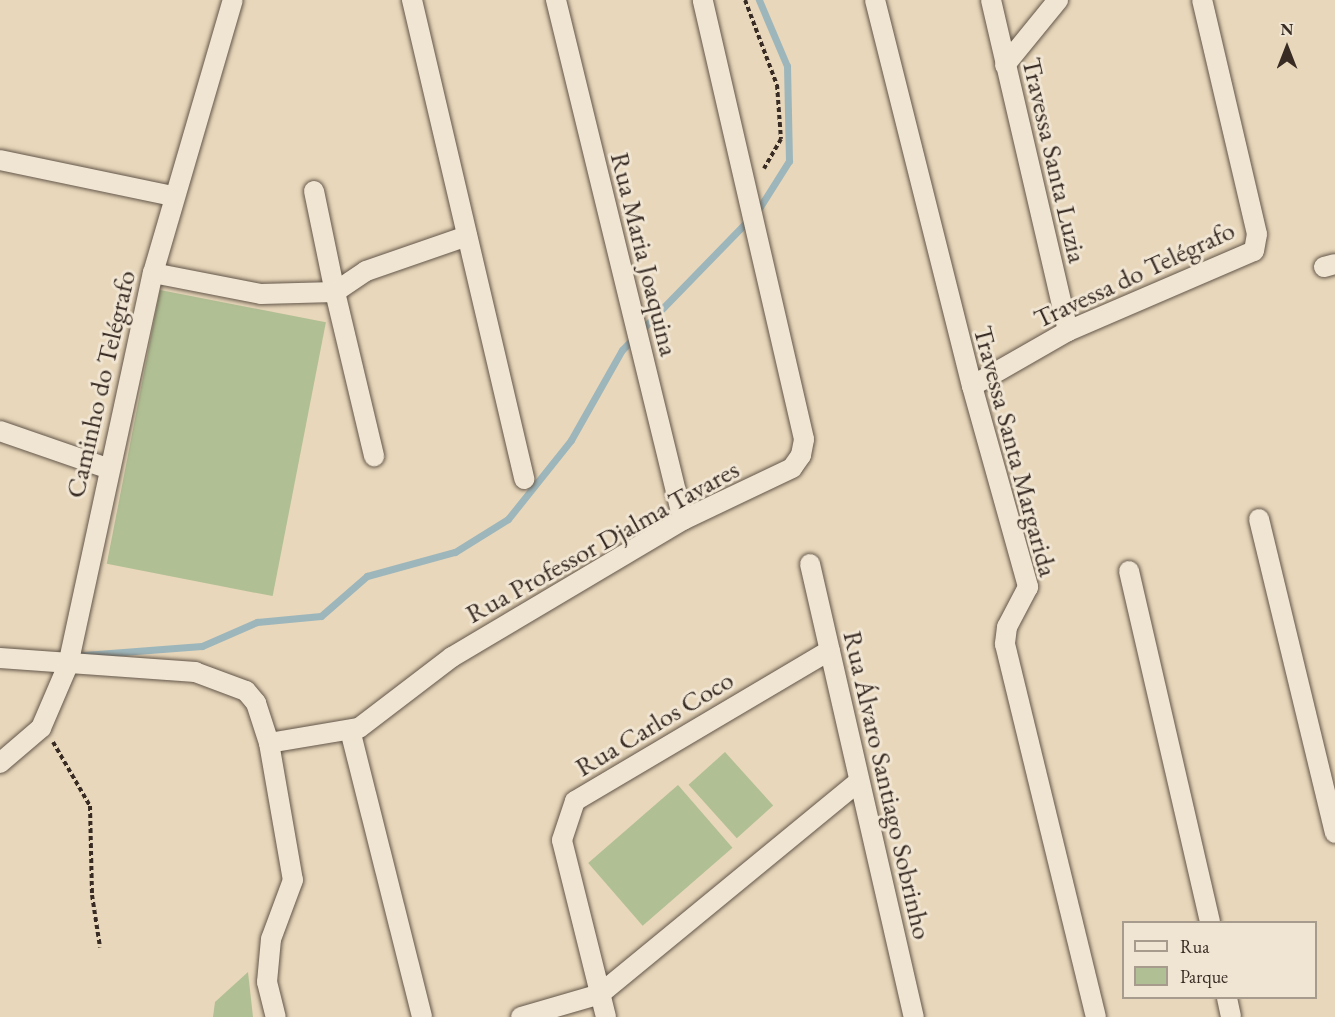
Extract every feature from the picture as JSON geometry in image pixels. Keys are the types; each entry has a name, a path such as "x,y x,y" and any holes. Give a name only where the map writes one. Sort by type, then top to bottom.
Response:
{"street":[{"name":"Caminho do Telégrafo","path":"0,763 41,728 68,666 107,468 172,196 233,0"},
{"path":"412,0 524,479"},
{"name":"Rua Maria Joaquina","path":"556,0 683,520"},
{"name":"Rua Professor Djalma Tavares","path":"269,743 350,730 452,657 683,520 792,468 801,455 804,440 703,0"},
{"name":"Travessa Santa Margarida","path":"875,0 972,386 1028,587 1007,627 1005,644 1096,1017"},
{"name":"Travessa Santa Luzia","path":"991,0 1068,331"},
{"path":"1005,65 1058,0"},
{"name":"Travessa do Telégrafo","path":"972,386 1068,331 1254,251 1257,234 1202,0"},
{"path":"0,160 172,196"},
{"path":"314,191 335,292 374,456"},
{"path":"153,273 261,294 335,292 366,271 466,236"},
{"path":"0,431 107,468"},
{"path":"1259,519 1335,833"},
{"name":"Rua Álvaro Santiago Sobrinho","path":"810,564 909,1014"},
{"path":"1129,571 1210,921"},
{"name":"Rua Carlos Coco","path":"606,1017 562,840 575,801 830,650"},
{"path":"0,658 68,666 195,672 229,682 256,703 269,743 293,880 271,939 267,982 276,1017"},
{"path":"350,730 422,1017"},
{"path":"520,1017 600,994 858,782"},
{"path":"1227,999 1231,1017"}],"path":[{"path":"745,0 777,85 781,139 748,188"},
{"path":"41,728 63,753 90,806 92,895 100,946"}],"green space":[{"path":"160,290 326,322 273,596 107,564"},
{"path":"725,752 773,806 737,838 689,785"},
{"path":"678,785 732,848 643,926 588,863"},
{"path":"248,972 253,1017 213,1017 215,1002"}],"waterway":[{"path":"84,655 202,646 257,622 321,616 367,576 455,552 508,519 571,440 622,350 758,210 789,161 787,66 759,0"}]}
